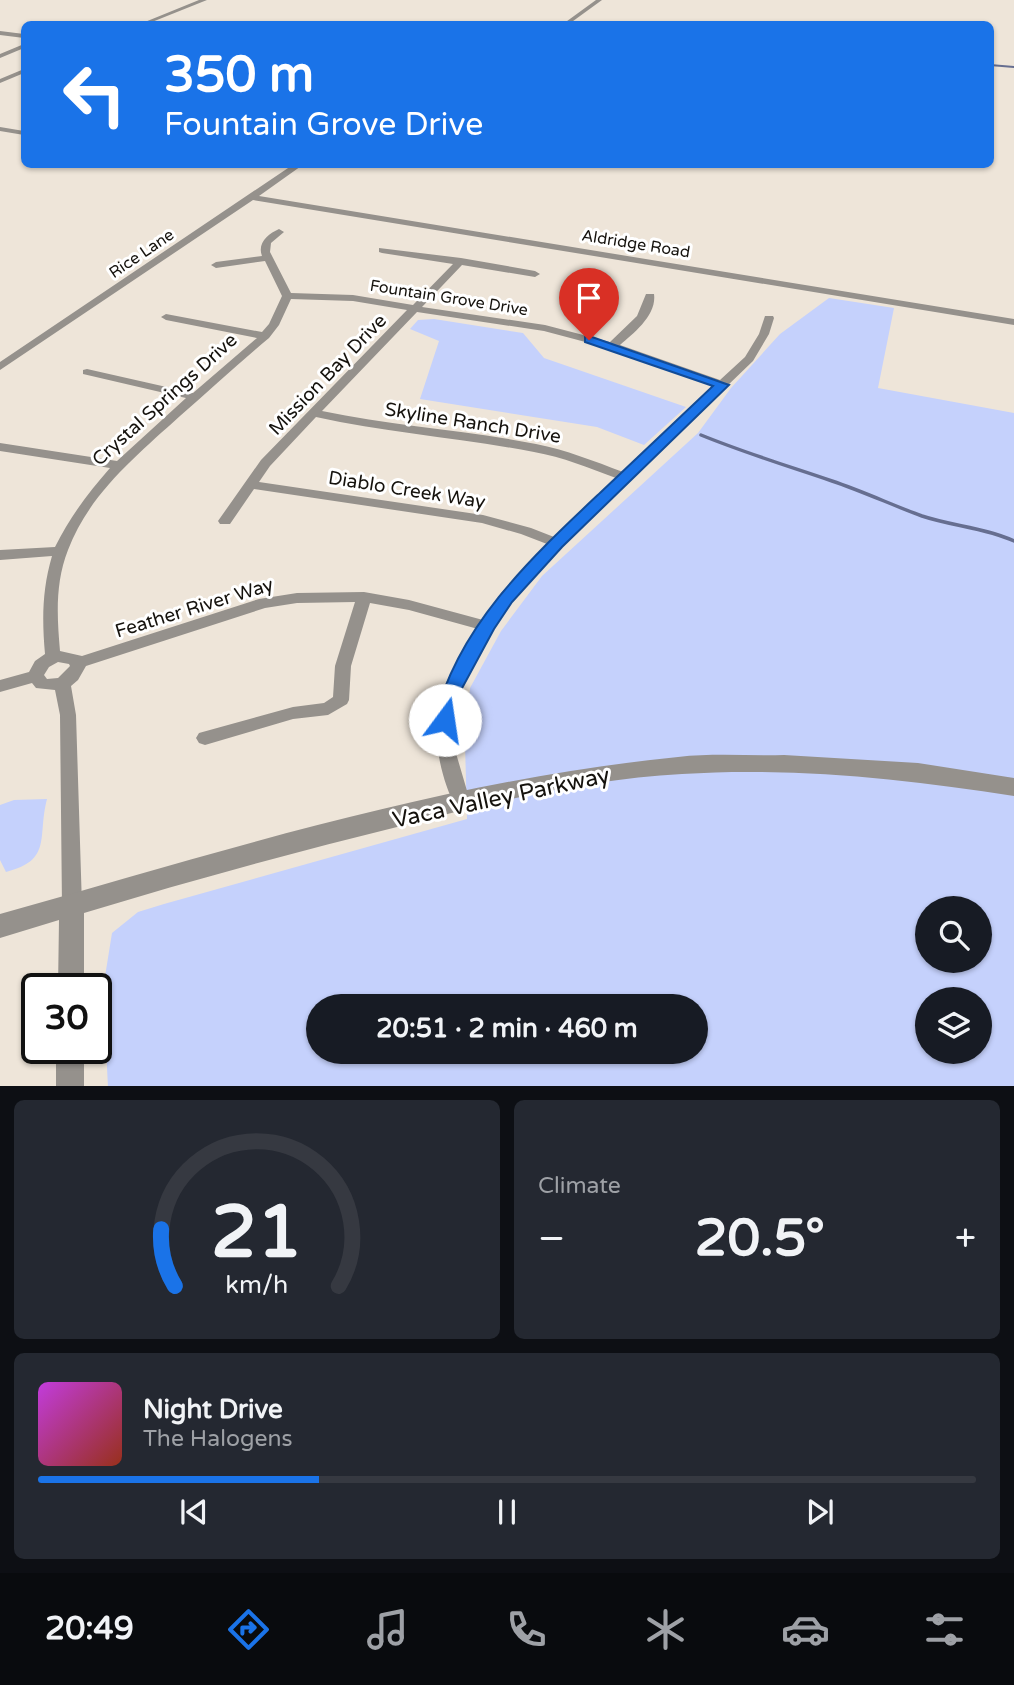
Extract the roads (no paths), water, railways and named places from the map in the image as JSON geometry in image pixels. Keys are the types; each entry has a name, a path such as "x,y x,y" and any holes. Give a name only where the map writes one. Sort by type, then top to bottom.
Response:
{"street":[{"path":"151,21 204,0"},
{"path":"570,21 599,0"},
{"path":"0,33 21,36"},
{"path":"0,56 21,47"},
{"path":"0,81 21,72"},
{"path":"0,129 21,132"},
{"name":"Rice Lane","path":"0,367 294,168"},
{"name":"Aldridge Road","path":"252,197 1014,322"},
{"path":"279,232 264,245 267,258 278,273 287,296"},
{"path":"382,250 535,274"},
{"path":"216,265 267,258"},
{"name":"Mission Bay Drive","path":"225,521 249,484 313,413 461,261"},
{"name":"Fountain Grove Drive","path":"287,296 353,298 545,328 612,346 722,385"},
{"name":"Crystal Springs Drive","path":"52,657 48,628 49,603 60,551 76,518 117,465 265,336 274,326 287,296"},
{"path":"612,346 635,327 649,303 650,296"},
{"path":"166,317 265,336"},
{"path":"461,801 444,743 447,706 452,690 487,626 506,597 556,543 749,359 764,334 769,318"},
{"path":"88,372 195,397"},
{"name":"Skyline Ranch Drive","path":"313,413 370,425 535,448 575,458 625,477"},
{"path":"0,447 117,465"},
{"name":"Diablo Creek Way","path":"249,484 483,519 556,543"},
{"path":"0,555 60,551"},
{"name":"Feather River Way","path":"78,663 264,603 323,596 364,597 409,605 487,626"},
{"path":"205,738 293,713 328,709 341,700 343,690 340,678 364,597"},
{"path":"71,656 78,663 76,672 62,683 43,684 36,676 40,665 52,657 71,656"},
{"path":"0,686 36,676"},
{"path":"62,683 69,727 71,973"},
{"name":"Vaca Valley Parkway","path":"0,926 243,855 461,801 574,778 681,765 784,764 918,772 1014,787"},
{"path":"70,1086 71,1064"}],"waterway":[{"path":"994,65 1014,67"},
{"path":"701,435 922,516 1014,541"}]}
